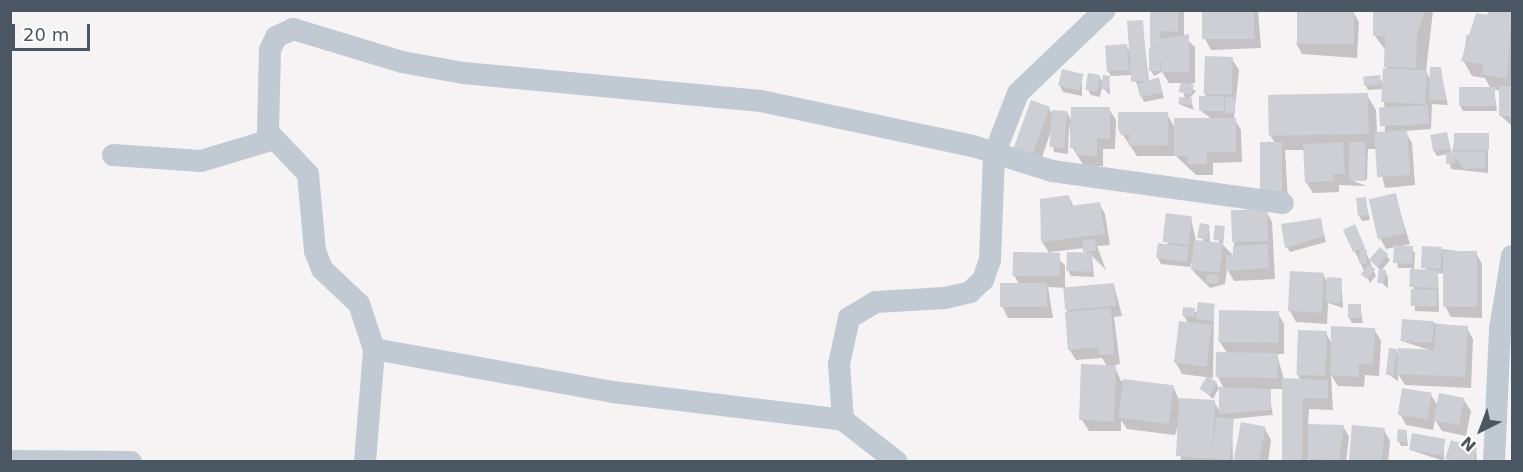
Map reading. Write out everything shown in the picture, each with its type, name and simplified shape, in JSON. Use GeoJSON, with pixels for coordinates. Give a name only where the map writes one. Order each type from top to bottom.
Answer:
{"type":"FeatureCollection","features":[{"type":"Feature","properties":{"kind":"street"},"geometry":{"type":"LineString","coordinates":[[843,420],[839,364],[849,318],[876,302],[945,298],[970,292],[983,280],[990,260],[994,155],[1018,93],[1105,10]]}},
{"type":"Feature","properties":{"kind":"street"},"geometry":{"type":"LineString","coordinates":[[365,462],[374,349],[359,304],[322,269],[315,250],[308,174],[271,140],[270,50],[276,37],[293,29],[402,62],[493,76],[761,101],[973,146],[994,155],[1148,188],[1283,203]]}},
{"type":"Feature","properties":{"kind":"street"},"geometry":{"type":"LineString","coordinates":[[113,155],[201,161],[271,140]]}},
{"type":"Feature","properties":{"kind":"street"},"geometry":{"type":"LineString","coordinates":[[1494,462],[1500,329],[1512,256]]}},
{"type":"Feature","properties":{"kind":"street"},"geometry":{"type":"LineString","coordinates":[[374,349],[613,392],[843,420],[897,462]]}},
{"type":"Feature","properties":{"kind":"street"},"geometry":{"type":"LineString","coordinates":[[10,461],[131,462]]}},
{"type":"Feature","properties":{"kind":"building"},"geometry":{"type":"Polygon","coordinates":[[[1150,10],[1178,10],[1178,32],[1160,31],[1160,39],[1189,34],[1189,72],[1161,72],[1161,59],[1160,71],[1149,71],[1149,48],[1161,48],[1150,47],[1150,10]]]}},
{"type":"Feature","properties":{"kind":"building"},"geometry":{"type":"Polygon","coordinates":[[[1202,10],[1254,10],[1254,39],[1202,39],[1202,10]]]}},
{"type":"Feature","properties":{"kind":"building"},"geometry":{"type":"Polygon","coordinates":[[[1297,10],[1354,10],[1354,44],[1297,44],[1297,10]]]}},
{"type":"Feature","properties":{"kind":"building"},"geometry":{"type":"Polygon","coordinates":[[[1373,10],[1425,10],[1417,35],[1416,68],[1384,67],[1385,36],[1373,36],[1373,10]]]}},
{"type":"Feature","properties":{"kind":"building"},"geometry":{"type":"Polygon","coordinates":[[[1489,10],[1512,10],[1507,79],[1481,74],[1483,64],[1461,61],[1476,13],[1488,15],[1489,10]]]}},
{"type":"Feature","properties":{"kind":"building"},"geometry":{"type":"Polygon","coordinates":[[[1143,20],[1147,81],[1131,82],[1127,21],[1143,20]]]}},
{"type":"Feature","properties":{"kind":"building"},"geometry":{"type":"Polygon","coordinates":[[[1127,44],[1129,70],[1107,71],[1105,46],[1127,44]]]}},
{"type":"Feature","properties":{"kind":"building"},"geometry":{"type":"Polygon","coordinates":[[[1205,56],[1233,57],[1232,95],[1204,94],[1205,56]]]}},
{"type":"Feature","properties":{"kind":"building"},"geometry":{"type":"Polygon","coordinates":[[[1430,67],[1441,67],[1446,100],[1429,100],[1430,67]]]}},
{"type":"Feature","properties":{"kind":"building"},"geometry":{"type":"Polygon","coordinates":[[[1383,68],[1427,70],[1425,104],[1381,102],[1383,68]]]}},
{"type":"Feature","properties":{"kind":"building"},"geometry":{"type":"Polygon","coordinates":[[[1062,69],[1083,74],[1080,91],[1058,86],[1062,69]]]}},
{"type":"Feature","properties":{"kind":"building"},"geometry":{"type":"Polygon","coordinates":[[[1088,73],[1100,75],[1097,92],[1085,90],[1088,73]]]}},
{"type":"Feature","properties":{"kind":"building"},"geometry":{"type":"Polygon","coordinates":[[[1103,75],[1110,76],[1108,90],[1101,89],[1103,75]]]}},
{"type":"Feature","properties":{"kind":"building"},"geometry":{"type":"Polygon","coordinates":[[[1380,75],[1381,84],[1364,86],[1363,77],[1380,75]]]}},
{"type":"Feature","properties":{"kind":"building"},"geometry":{"type":"Polygon","coordinates":[[[1159,77],[1162,93],[1140,97],[1137,84],[1159,77]]]}},
{"type":"Feature","properties":{"kind":"building"},"geometry":{"type":"Polygon","coordinates":[[[1181,82],[1194,85],[1191,95],[1179,92],[1181,82]]]}},
{"type":"Feature","properties":{"kind":"building"},"geometry":{"type":"Polygon","coordinates":[[[1499,86],[1512,86],[1512,116],[1499,116],[1499,86]]]}},
{"type":"Feature","properties":{"kind":"building"},"geometry":{"type":"Polygon","coordinates":[[[1459,87],[1495,87],[1495,106],[1459,106],[1459,87]]]}},
{"type":"Feature","properties":{"kind":"building"},"geometry":{"type":"Polygon","coordinates":[[[1368,93],[1369,134],[1269,136],[1268,95],[1368,93]]]}},
{"type":"Feature","properties":{"kind":"building"},"geometry":{"type":"Polygon","coordinates":[[[1199,96],[1224,96],[1224,111],[1199,111],[1199,96]]]}},
{"type":"Feature","properties":{"kind":"building"},"geometry":{"type":"Polygon","coordinates":[[[1179,97],[1192,98],[1191,105],[1179,104],[1179,97]]]}},
{"type":"Feature","properties":{"kind":"building"},"geometry":{"type":"Polygon","coordinates":[[[1225,97],[1235,97],[1235,113],[1225,113],[1225,97]]]}},
{"type":"Feature","properties":{"kind":"building"},"geometry":{"type":"Polygon","coordinates":[[[1031,100],[1050,107],[1030,161],[1011,155],[1031,100]]]}},
{"type":"Feature","properties":{"kind":"building"},"geometry":{"type":"Polygon","coordinates":[[[1428,105],[1429,124],[1380,127],[1379,108],[1428,105]]]}},
{"type":"Feature","properties":{"kind":"building"},"geometry":{"type":"Polygon","coordinates":[[[1071,107],[1110,107],[1110,139],[1097,138],[1097,156],[1076,155],[1076,147],[1070,148],[1071,107]]]}},
{"type":"Feature","properties":{"kind":"building"},"geometry":{"type":"Polygon","coordinates":[[[1052,110],[1067,111],[1064,148],[1049,147],[1052,110]]]}},
{"type":"Feature","properties":{"kind":"building"},"geometry":{"type":"Polygon","coordinates":[[[1118,112],[1168,112],[1168,145],[1129,146],[1129,135],[1121,135],[1118,128],[1118,112]]]}},
{"type":"Feature","properties":{"kind":"building"},"geometry":{"type":"Polygon","coordinates":[[[1174,118],[1236,118],[1236,152],[1207,152],[1207,164],[1188,164],[1188,156],[1174,156],[1174,118]]]}},
{"type":"Feature","properties":{"kind":"building"},"geometry":{"type":"Polygon","coordinates":[[[1407,130],[1410,175],[1377,177],[1374,132],[1407,130]]]}},
{"type":"Feature","properties":{"kind":"building"},"geometry":{"type":"Polygon","coordinates":[[[1447,132],[1450,149],[1433,152],[1430,135],[1447,132]]]}},
{"type":"Feature","properties":{"kind":"building"},"geometry":{"type":"Polygon","coordinates":[[[1454,133],[1489,133],[1489,150],[1454,150],[1454,133]]]}},
{"type":"Feature","properties":{"kind":"building"},"geometry":{"type":"Polygon","coordinates":[[[1260,142],[1282,142],[1282,191],[1260,191],[1260,142]]]}},
{"type":"Feature","properties":{"kind":"building"},"geometry":{"type":"Polygon","coordinates":[[[1343,142],[1345,174],[1333,174],[1334,181],[1305,183],[1303,144],[1343,142]]]}},
{"type":"Feature","properties":{"kind":"building"},"geometry":{"type":"Polygon","coordinates":[[[1349,142],[1365,142],[1365,181],[1349,181],[1349,142]]]}},
{"type":"Feature","properties":{"kind":"building"},"geometry":{"type":"Polygon","coordinates":[[[1485,151],[1486,168],[1464,169],[1455,156],[1455,163],[1446,164],[1446,152],[1485,151]]]}},
{"type":"Feature","properties":{"kind":"building"},"geometry":{"type":"Polygon","coordinates":[[[1396,193],[1405,233],[1378,239],[1369,199],[1396,193]]]}},
{"type":"Feature","properties":{"kind":"building"},"geometry":{"type":"Polygon","coordinates":[[[1069,195],[1071,206],[1100,202],[1105,234],[1041,242],[1040,199],[1069,195]]]}},
{"type":"Feature","properties":{"kind":"building"},"geometry":{"type":"Polygon","coordinates":[[[1366,197],[1368,215],[1358,216],[1356,198],[1366,197]]]}},
{"type":"Feature","properties":{"kind":"building"},"geometry":{"type":"Polygon","coordinates":[[[1267,209],[1268,241],[1232,242],[1231,210],[1267,209]]]}},
{"type":"Feature","properties":{"kind":"building"},"geometry":{"type":"Polygon","coordinates":[[[1166,213],[1192,216],[1188,245],[1162,242],[1166,213]]]}},
{"type":"Feature","properties":{"kind":"building"},"geometry":{"type":"Polygon","coordinates":[[[1321,218],[1324,236],[1285,248],[1281,224],[1321,218]]]}},
{"type":"Feature","properties":{"kind":"building"},"geometry":{"type":"Polygon","coordinates":[[[1200,223],[1210,225],[1207,240],[1197,238],[1200,223]]]}},
{"type":"Feature","properties":{"kind":"building"},"geometry":{"type":"Polygon","coordinates":[[[1355,224],[1365,247],[1353,252],[1343,230],[1355,224]]]}},
{"type":"Feature","properties":{"kind":"building"},"geometry":{"type":"Polygon","coordinates":[[[1215,225],[1225,226],[1223,241],[1213,240],[1215,225]]]}},
{"type":"Feature","properties":{"kind":"building"},"geometry":{"type":"Polygon","coordinates":[[[1095,239],[1096,251],[1083,252],[1082,240],[1095,239]]]}},
{"type":"Feature","properties":{"kind":"building"},"geometry":{"type":"Polygon","coordinates":[[[1194,240],[1223,243],[1220,273],[1191,270],[1194,240]]]}},
{"type":"Feature","properties":{"kind":"building"},"geometry":{"type":"Polygon","coordinates":[[[1158,243],[1189,247],[1187,262],[1156,258],[1158,243]]]}},
{"type":"Feature","properties":{"kind":"building"},"geometry":{"type":"Polygon","coordinates":[[[1268,244],[1269,268],[1226,271],[1226,255],[1233,255],[1233,246],[1268,244]]]}},
{"type":"Feature","properties":{"kind":"building"},"geometry":{"type":"Polygon","coordinates":[[[1394,245],[1413,246],[1412,264],[1393,263],[1394,245]]]}},
{"type":"Feature","properties":{"kind":"building"},"geometry":{"type":"Polygon","coordinates":[[[1422,246],[1442,247],[1441,269],[1421,268],[1422,246]]]}},
{"type":"Feature","properties":{"kind":"building"},"geometry":{"type":"Polygon","coordinates":[[[1380,247],[1388,254],[1377,267],[1369,260],[1380,247]]]}},
{"type":"Feature","properties":{"kind":"building"},"geometry":{"type":"Polygon","coordinates":[[[1360,249],[1367,250],[1366,264],[1359,263],[1360,249]]]}},
{"type":"Feature","properties":{"kind":"building"},"geometry":{"type":"Polygon","coordinates":[[[1443,251],[1477,251],[1477,307],[1443,307],[1443,251]]]}},
{"type":"Feature","properties":{"kind":"building"},"geometry":{"type":"Polygon","coordinates":[[[1013,252],[1060,253],[1060,277],[1013,276],[1013,252]]]}},
{"type":"Feature","properties":{"kind":"building"},"geometry":{"type":"Polygon","coordinates":[[[1067,252],[1092,253],[1091,272],[1066,271],[1067,252]]]}},
{"type":"Feature","properties":{"kind":"building"},"geometry":{"type":"Polygon","coordinates":[[[1369,264],[1375,269],[1367,279],[1361,274],[1369,264]]]}},
{"type":"Feature","properties":{"kind":"building"},"geometry":{"type":"Polygon","coordinates":[[[1379,269],[1386,270],[1384,284],[1377,283],[1379,269]]]}},
{"type":"Feature","properties":{"kind":"building"},"geometry":{"type":"Polygon","coordinates":[[[1410,269],[1438,270],[1437,288],[1409,287],[1410,269]]]}},
{"type":"Feature","properties":{"kind":"building"},"geometry":{"type":"Polygon","coordinates":[[[1290,271],[1324,273],[1322,313],[1288,311],[1290,271]]]}},
{"type":"Feature","properties":{"kind":"building"},"geometry":{"type":"Polygon","coordinates":[[[1207,274],[1219,275],[1218,284],[1206,283],[1207,274]]]}},
{"type":"Feature","properties":{"kind":"building"},"geometry":{"type":"Polygon","coordinates":[[[1327,277],[1342,278],[1340,303],[1325,302],[1327,277]]]}},
{"type":"Feature","properties":{"kind":"building"},"geometry":{"type":"Polygon","coordinates":[[[1000,283],[1047,283],[1047,307],[1000,307],[1000,283]]]}},
{"type":"Feature","properties":{"kind":"building"},"geometry":{"type":"Polygon","coordinates":[[[1114,283],[1116,306],[1065,310],[1063,287],[1114,283]]]}},
{"type":"Feature","properties":{"kind":"building"},"geometry":{"type":"Polygon","coordinates":[[[1411,289],[1437,290],[1436,307],[1410,306],[1411,289]]]}},
{"type":"Feature","properties":{"kind":"building"},"geometry":{"type":"Polygon","coordinates":[[[1198,302],[1215,304],[1213,321],[1196,319],[1198,302]]]}},
{"type":"Feature","properties":{"kind":"building"},"geometry":{"type":"Polygon","coordinates":[[[1348,304],[1361,304],[1361,318],[1348,318],[1348,304]]]}},
{"type":"Feature","properties":{"kind":"building"},"geometry":{"type":"Polygon","coordinates":[[[1183,307],[1195,308],[1194,317],[1182,316],[1183,307]]]}},
{"type":"Feature","properties":{"kind":"building"},"geometry":{"type":"Polygon","coordinates":[[[1111,308],[1114,354],[1099,355],[1098,347],[1068,350],[1065,312],[1111,308]]]}},
{"type":"Feature","properties":{"kind":"building"},"geometry":{"type":"Polygon","coordinates":[[[1219,310],[1279,311],[1278,343],[1218,342],[1219,310]]]}},
{"type":"Feature","properties":{"kind":"building"},"geometry":{"type":"Polygon","coordinates":[[[1402,319],[1434,321],[1432,343],[1400,341],[1402,319]]]}},
{"type":"Feature","properties":{"kind":"building"},"geometry":{"type":"Polygon","coordinates":[[[1179,321],[1212,325],[1207,367],[1174,363],[1179,321]]]}},
{"type":"Feature","properties":{"kind":"building"},"geometry":{"type":"Polygon","coordinates":[[[1436,324],[1468,326],[1465,377],[1397,374],[1398,348],[1434,350],[1436,324]]]}},
{"type":"Feature","properties":{"kind":"building"},"geometry":{"type":"Polygon","coordinates":[[[1331,326],[1375,328],[1373,365],[1359,364],[1359,377],[1330,375],[1331,326]]]}},
{"type":"Feature","properties":{"kind":"building"},"geometry":{"type":"Polygon","coordinates":[[[1298,330],[1327,331],[1325,376],[1296,375],[1298,330]]]}},
{"type":"Feature","properties":{"kind":"building"},"geometry":{"type":"Polygon","coordinates":[[[1389,348],[1397,349],[1394,376],[1386,375],[1389,348]]]}},
{"type":"Feature","properties":{"kind":"building"},"geometry":{"type":"Polygon","coordinates":[[[1216,352],[1278,353],[1278,378],[1216,377],[1216,352]]]}},
{"type":"Feature","properties":{"kind":"building"},"geometry":{"type":"Polygon","coordinates":[[[1081,364],[1116,365],[1114,421],[1079,420],[1081,364]]]}},
{"type":"Feature","properties":{"kind":"building"},"geometry":{"type":"Polygon","coordinates":[[[1207,376],[1217,382],[1210,395],[1199,389],[1207,376]]]}},
{"type":"Feature","properties":{"kind":"building"},"geometry":{"type":"Polygon","coordinates":[[[1282,378],[1328,380],[1328,399],[1303,398],[1302,462],[1282,462],[1282,378]]]}},
{"type":"Feature","properties":{"kind":"building"},"geometry":{"type":"Polygon","coordinates":[[[1123,379],[1174,385],[1169,424],[1118,418],[1123,379]]]}},
{"type":"Feature","properties":{"kind":"building"},"geometry":{"type":"Polygon","coordinates":[[[1219,387],[1271,389],[1271,410],[1219,414],[1219,387]]]}},
{"type":"Feature","properties":{"kind":"building"},"geometry":{"type":"Polygon","coordinates":[[[1402,388],[1432,393],[1427,419],[1398,415],[1402,388]]]}},
{"type":"Feature","properties":{"kind":"building"},"geometry":{"type":"Polygon","coordinates":[[[1439,393],[1465,398],[1459,425],[1434,420],[1439,393]]]}},
{"type":"Feature","properties":{"kind":"building"},"geometry":{"type":"Polygon","coordinates":[[[1179,398],[1215,400],[1212,455],[1216,417],[1234,419],[1230,460],[1176,456],[1179,398]]]}},
{"type":"Feature","properties":{"kind":"building"},"geometry":{"type":"Polygon","coordinates":[[[1241,422],[1266,427],[1259,462],[1234,459],[1241,422]]]}},
{"type":"Feature","properties":{"kind":"building"},"geometry":{"type":"Polygon","coordinates":[[[1308,424],[1344,425],[1339,460],[1308,459],[1308,424]]]}},
{"type":"Feature","properties":{"kind":"building"},"geometry":{"type":"Polygon","coordinates":[[[1352,425],[1385,428],[1382,462],[1349,462],[1352,425]]]}},
{"type":"Feature","properties":{"kind":"building"},"geometry":{"type":"Polygon","coordinates":[[[1398,429],[1407,430],[1406,442],[1397,441],[1398,429]]]}},
{"type":"Feature","properties":{"kind":"building"},"geometry":{"type":"Polygon","coordinates":[[[1412,433],[1445,439],[1443,456],[1409,450],[1412,433]]]}},
{"type":"Feature","properties":{"kind":"building"},"geometry":{"type":"Polygon","coordinates":[[[1451,440],[1477,448],[1473,462],[1445,459],[1451,440]]]}}]}
